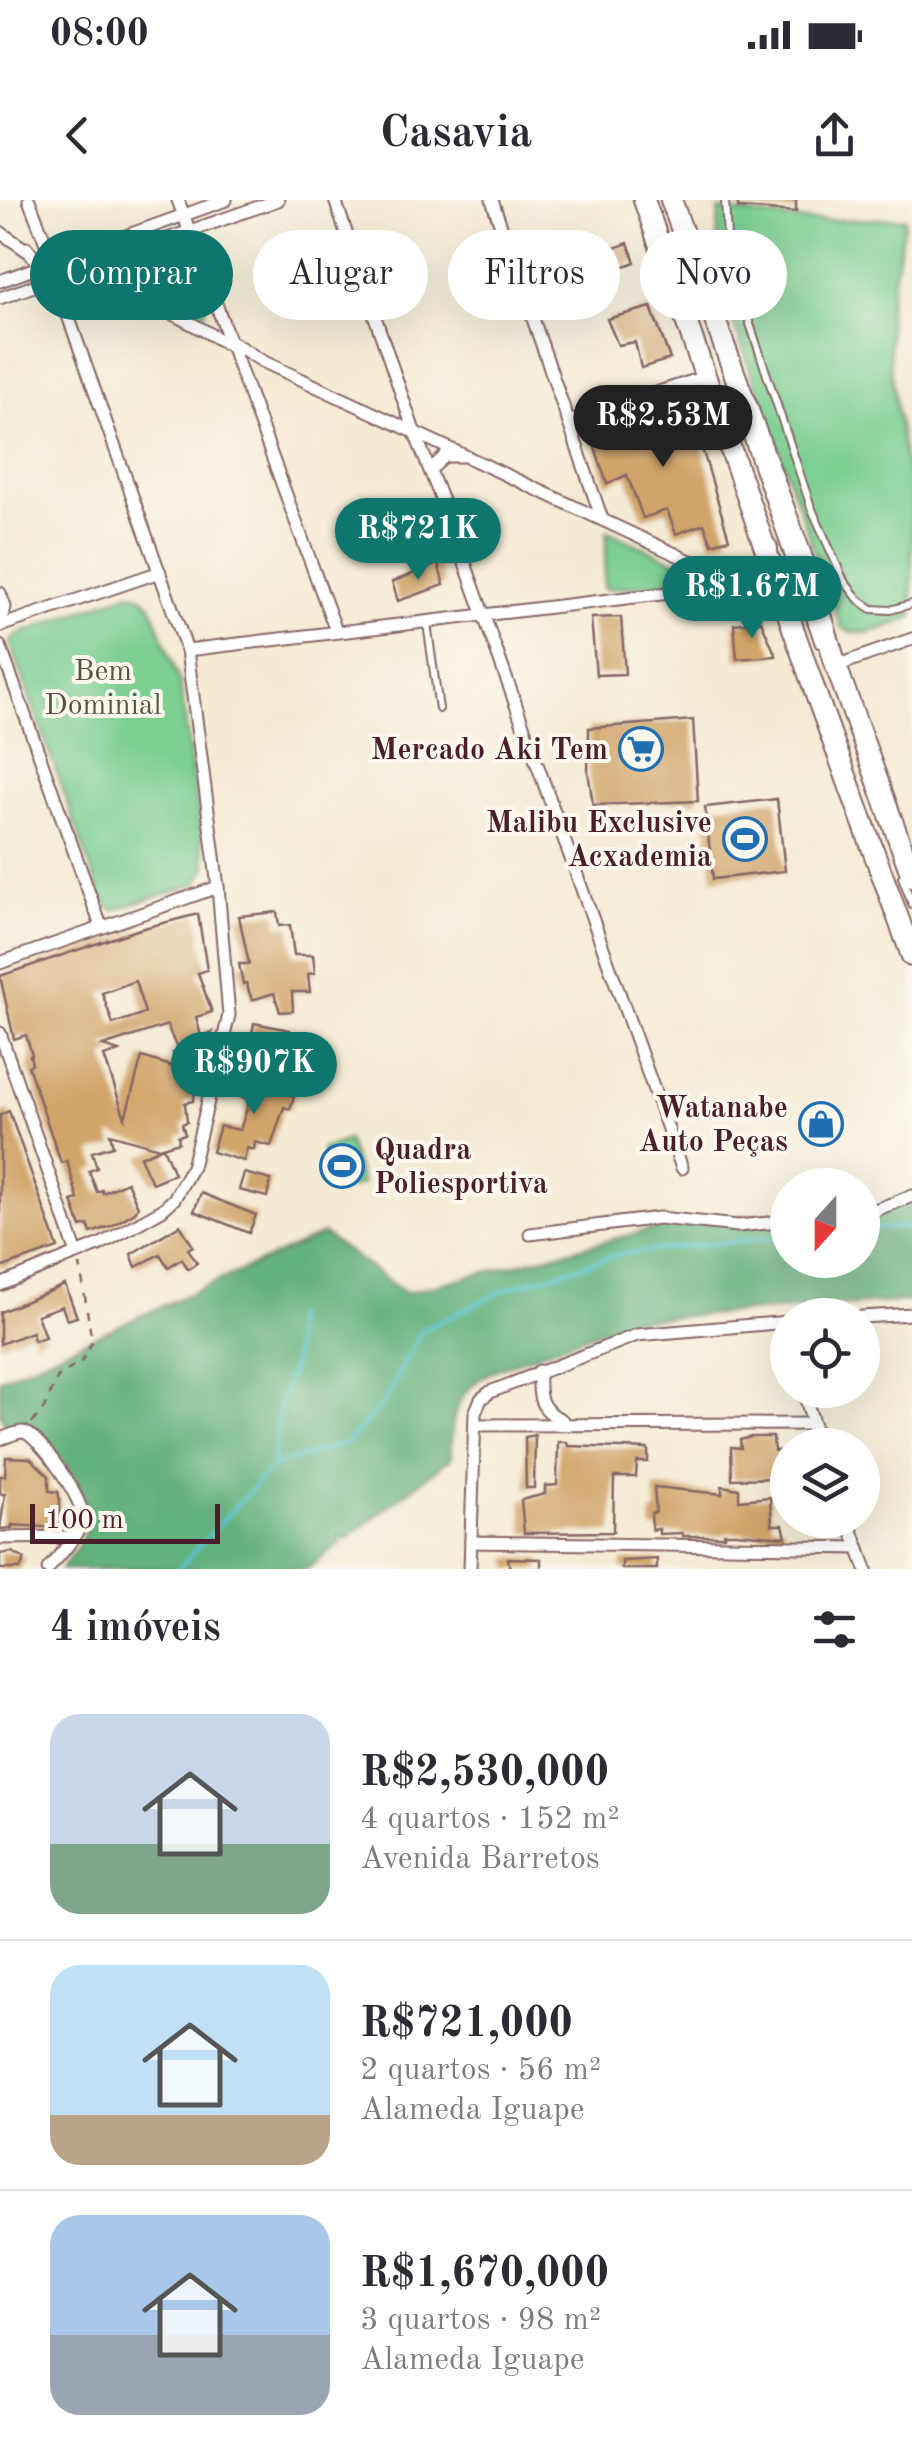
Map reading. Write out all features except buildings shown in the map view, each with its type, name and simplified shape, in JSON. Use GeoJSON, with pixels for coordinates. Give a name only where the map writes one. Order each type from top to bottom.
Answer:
{"type":"FeatureCollection","features":[{"type":"Feature","properties":{"kind":"main road"},"geometry":{"type":"LineString","coordinates":[[644,200],[766,548],[794,604],[843,771],[912,956]]}},
{"type":"Feature","properties":{"kind":"main road"},"geometry":{"type":"LineString","coordinates":[[667,200],[912,876]]}},
{"type":"Feature","properties":{"kind":"main road"},"geometry":{"type":"LineString","coordinates":[[734,578],[758,572],[766,558],[766,548]]}},
{"type":"Feature","properties":{"kind":"main road"},"geometry":{"type":"LineString","coordinates":[[794,604],[824,627]]}},
{"type":"Feature","properties":{"kind":"street"},"geometry":{"type":"LineString","coordinates":[[30,200],[40,230]]}},
{"type":"Feature","properties":{"kind":"street"},"geometry":{"type":"LineString","coordinates":[[178,200],[189,230],[278,200]]}},
{"type":"Feature","properties":{"kind":"street"},"geometry":{"type":"LineString","coordinates":[[142,230],[226,200]]}},
{"type":"Feature","properties":{"kind":"street"},"geometry":{"type":"LineString","coordinates":[[335,200],[414,431],[682,1168]]}},
{"type":"Feature","properties":{"kind":"street"},"geometry":{"type":"LineString","coordinates":[[492,200],[602,519]]}},
{"type":"Feature","properties":{"kind":"street"},"geometry":{"type":"LineString","coordinates":[[5,235],[26,239],[38,224]]}},
{"type":"Feature","properties":{"kind":"street"},"geometry":{"type":"LineString","coordinates":[[5,235],[30,252]]}},
{"type":"Feature","properties":{"kind":"street"},"geometry":{"type":"LineString","coordinates":[[26,272],[30,260],[27,248]]}},
{"type":"Feature","properties":{"kind":"street"},"geometry":{"type":"LineString","coordinates":[[0,281],[30,271]]}},
{"type":"Feature","properties":{"kind":"street"},"geometry":{"type":"LineString","coordinates":[[0,298],[30,288]]}},
{"type":"Feature","properties":{"kind":"street"},"geometry":{"type":"LineString","coordinates":[[0,1286],[77,1254],[174,1200],[192,1167],[229,1016],[218,886],[186,650],[69,320]]}},
{"type":"Feature","properties":{"kind":"street"},"geometry":{"type":"LineString","coordinates":[[182,320],[688,560],[794,604]]}},
{"type":"Feature","properties":{"kind":"street"},"geometry":{"type":"LineString","coordinates":[[197,327],[212,320]]}},
{"type":"Feature","properties":{"kind":"street"},"geometry":{"type":"LineString","coordinates":[[223,320],[336,632]]}},
{"type":"Feature","properties":{"kind":"street"},"geometry":{"type":"LineString","coordinates":[[571,421],[705,377]]}},
{"type":"Feature","properties":{"kind":"street"},"geometry":{"type":"LineString","coordinates":[[384,416],[397,414],[404,400]]}},
{"type":"Feature","properties":{"kind":"street"},"geometry":{"type":"LineString","coordinates":[[430,470],[445,456],[474,458]]}},
{"type":"Feature","properties":{"kind":"street"},"geometry":{"type":"LineString","coordinates":[[577,508],[587,503],[594,491]]}},
{"type":"Feature","properties":{"kind":"street"},"geometry":{"type":"LineString","coordinates":[[686,591],[694,579],[688,560]]}},
{"type":"Feature","properties":{"kind":"street"},"geometry":{"type":"LineString","coordinates":[[0,625],[160,572]]}},
{"type":"Feature","properties":{"kind":"street"},"geometry":{"type":"LineString","coordinates":[[186,650],[686,591],[747,594],[794,604]]}},
{"type":"Feature","properties":{"kind":"street"},"geometry":{"type":"LineString","coordinates":[[0,593],[5,607],[0,625]]}},
{"type":"Feature","properties":{"kind":"street"},"geometry":{"type":"LineString","coordinates":[[836,666],[912,639]]}},
{"type":"Feature","properties":{"kind":"street"},"geometry":{"type":"LineString","coordinates":[[0,646],[101,926]]}},
{"type":"Feature","properties":{"kind":"street"},"geometry":{"type":"LineString","coordinates":[[0,962],[218,886]]}},
{"type":"Feature","properties":{"kind":"street"},"geometry":{"type":"LineString","coordinates":[[0,1033],[77,1254]]}},
{"type":"Feature","properties":{"kind":"street"},"geometry":{"type":"LineString","coordinates":[[880,1208],[912,1196]]}},
{"type":"Feature","properties":{"kind":"street"},"geometry":{"type":"LineString","coordinates":[[530,1234],[659,1218],[738,1226],[770,1223]]}},
{"type":"Feature","properties":{"kind":"street"},"geometry":{"type":"LineString","coordinates":[[880,1316],[910,1314],[912,1328]]}},
{"type":"Feature","properties":{"kind":"street"},"geometry":{"type":"LineString","coordinates":[[470,1569],[474,1425],[477,1405],[490,1392],[637,1335],[770,1326]]}},
{"type":"Feature","properties":{"kind":"street"},"geometry":{"type":"LineString","coordinates":[[540,1371],[538,1394],[542,1406],[570,1423]]}},
{"type":"Feature","properties":{"kind":"street"},"geometry":{"type":"LineString","coordinates":[[477,1405],[485,1418],[500,1424]]}},
{"type":"Feature","properties":{"kind":"street"},"geometry":{"type":"LineString","coordinates":[[808,1408],[814,1428]]}},
{"type":"Feature","properties":{"kind":"street"},"geometry":{"type":"LineString","coordinates":[[474,1425],[812,1424]]}},
{"type":"Feature","properties":{"kind":"street"},"geometry":{"type":"LineString","coordinates":[[0,1440],[26,1432],[80,1499],[82,1517],[73,1537],[48,1569]]}},
{"type":"Feature","properties":{"kind":"street"},"geometry":{"type":"LineString","coordinates":[[0,1538],[73,1537]]}},
{"type":"Feature","properties":{"kind":"street"},"geometry":{"type":"LineString","coordinates":[[854,1538],[866,1569]]}},
{"type":"Feature","properties":{"kind":"street"},"geometry":{"type":"LineString","coordinates":[[470,1542],[858,1548]]}},
{"type":"Feature","properties":{"kind":"lane"},"geometry":{"type":"LineString","coordinates":[[652,200],[826,691]]}},
{"type":"Feature","properties":{"kind":"lane"},"geometry":{"type":"LineString","coordinates":[[667,200],[794,604],[912,904]]}},
{"type":"Feature","properties":{"kind":"lane"},"geometry":{"type":"LineString","coordinates":[[725,200],[728,258],[811,506],[844,582],[872,610],[912,604]]}},
{"type":"Feature","properties":{"kind":"lane"},"geometry":{"type":"LineString","coordinates":[[427,622],[439,709]]}},
{"type":"Feature","properties":{"kind":"lane"},"geometry":{"type":"LineString","coordinates":[[832,710],[912,932]]}},
{"type":"Feature","properties":{"kind":"path"},"geometry":{"type":"LineString","coordinates":[[26,1432],[44,1408],[58,1377],[82,1362],[92,1342],[77,1254]]}},
{"type":"Feature","properties":{"kind":"green space"},"geometry":{"type":"Polygon","coordinates":[[[719,210],[807,221],[905,218],[888,308],[890,367],[912,485],[912,617],[867,633],[841,627],[733,320],[787,320],[787,230],[718,230],[719,210]]]}},
{"type":"Feature","properties":{"kind":"green space"},"geometry":{"type":"Polygon","coordinates":[[[607,531],[677,562],[684,569],[684,577],[676,584],[604,589],[607,531]]]}},
{"type":"Feature","properties":{"kind":"green space","name":"Bem Dominial"},"geometry":{"type":"Polygon","coordinates":[[[129,593],[140,595],[151,605],[180,683],[206,869],[196,884],[113,910],[102,900],[10,642],[16,635],[129,593]]]}},
{"type":"Feature","properties":{"kind":"green space","name":"Quadra Poliesportiva"},"geometry":{"type":"Polygon","coordinates":[[[347,1140],[362,1184],[337,1192],[322,1149],[347,1140]]]}},
{"type":"Feature","properties":{"kind":"green space"},"geometry":{"type":"Polygon","coordinates":[[[912,1206],[912,1301],[770,1298],[770,1310],[628,1320],[495,1370],[472,1386],[458,1406],[451,1458],[307,1569],[61,1569],[83,1536],[87,1519],[80,1488],[61,1460],[26,1423],[8,1430],[0,1412],[0,1379],[323,1234],[405,1293],[684,1221],[770,1213],[770,1278],[880,1278],[880,1207],[912,1206]]]}},
{"type":"Feature","properties":{"kind":"waterway"},"geometry":{"type":"LineString","coordinates":[[880,1229],[911,1227]]}},
{"type":"Feature","properties":{"kind":"waterway"},"geometry":{"type":"LineString","coordinates":[[178,1569],[273,1466],[347,1443],[384,1403],[421,1331],[506,1289],[619,1254],[770,1238]]}},
{"type":"Feature","properties":{"kind":"waterway"},"geometry":{"type":"LineString","coordinates":[[273,1466],[279,1406],[294,1361],[293,1315]]}},
{"type":"Feature","properties":{"kind":"place","name":"Mercado Aki Tem"},"geometry":{"type":"Point","coordinates":[641,749]}},
{"type":"Feature","properties":{"kind":"place","name":"Malibu Exclusive Acxademia"},"geometry":{"type":"Point","coordinates":[745,839]}},
{"type":"Feature","properties":{"kind":"place","name":"Watanabe Auto Peças"},"geometry":{"type":"Point","coordinates":[821,1124]}},
{"type":"Feature","properties":{"kind":"place","name":"Quadra Poliesportiva"},"geometry":{"type":"Point","coordinates":[342,1166]}}]}
